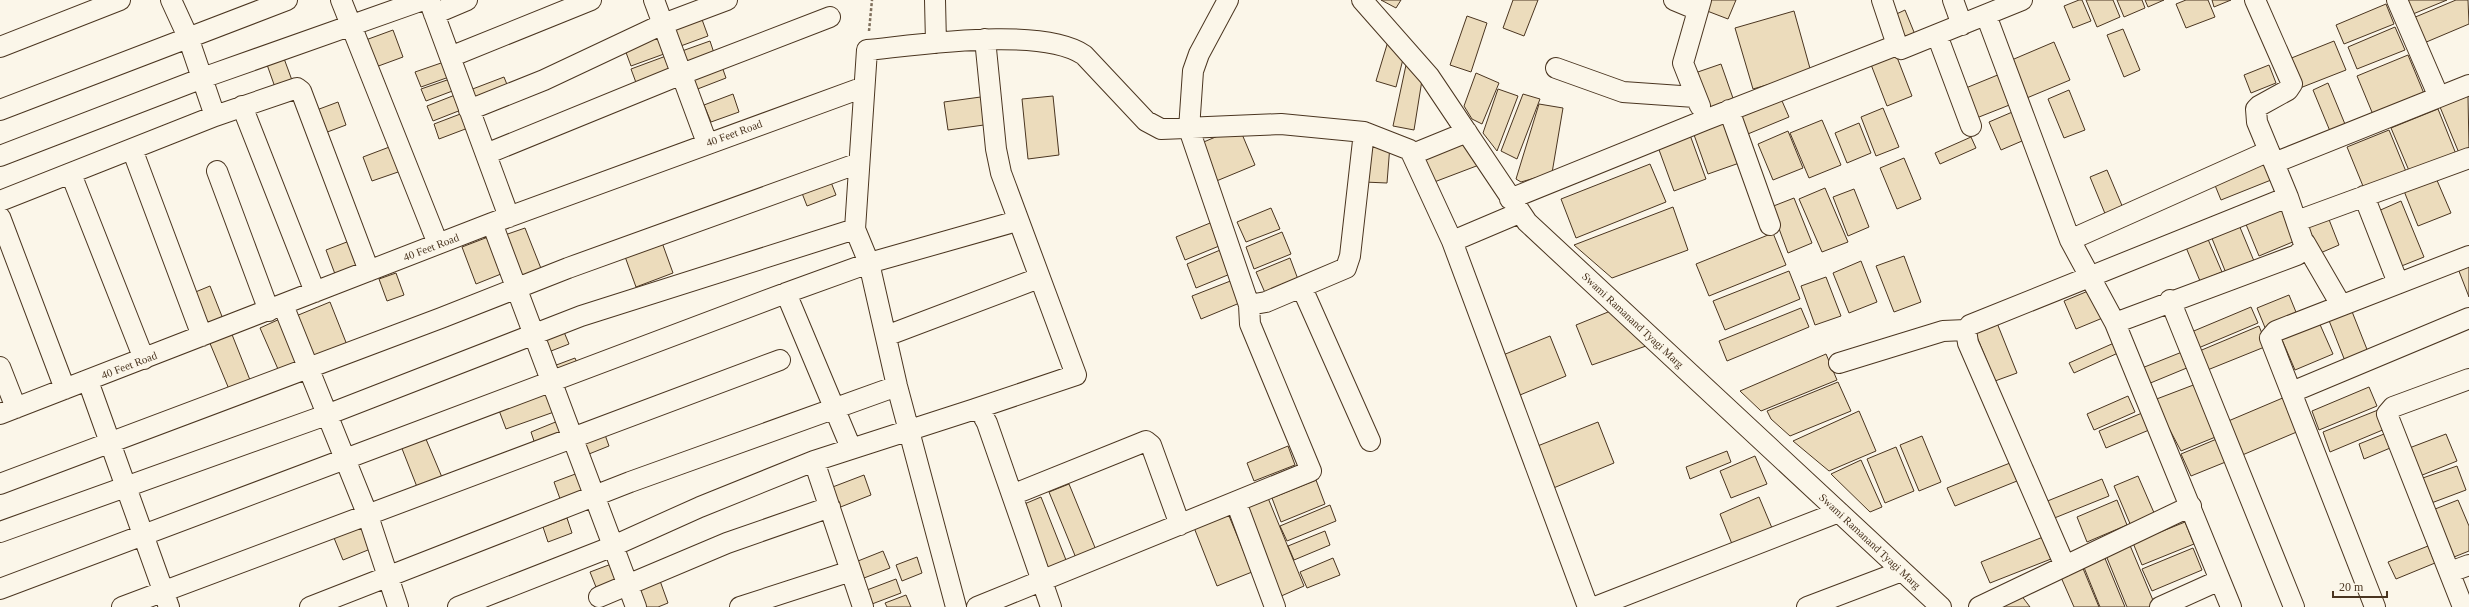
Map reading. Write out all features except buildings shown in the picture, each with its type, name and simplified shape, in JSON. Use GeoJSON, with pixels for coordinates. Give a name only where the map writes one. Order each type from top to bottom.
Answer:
{"type":"FeatureCollection","features":[{"type":"Feature","properties":{"kind":"street"},"geometry":{"type":"LineString","coordinates":[[0,47],[120,0]]}},
{"type":"Feature","properties":{"kind":"street"},"geometry":{"type":"LineString","coordinates":[[171,0],[188,37],[214,116]]}},
{"type":"Feature","properties":{"kind":"street"},"geometry":{"type":"LineString","coordinates":[[0,110],[287,0]]}},
{"type":"Feature","properties":{"kind":"street"},"geometry":{"type":"LineString","coordinates":[[341,0],[438,244]]}},
{"type":"Feature","properties":{"kind":"street"},"geometry":{"type":"LineString","coordinates":[[0,156],[202,78],[352,26],[428,5],[467,0]]}},
{"type":"Feature","properties":{"kind":"street"},"geometry":{"type":"LineString","coordinates":[[450,57],[591,0]]}},
{"type":"Feature","properties":{"kind":"street"},"geometry":{"type":"LineString","coordinates":[[654,0],[707,143]]}},
{"type":"Feature","properties":{"kind":"street"},"geometry":{"type":"LineString","coordinates":[[469,110],[544,80],[663,24],[727,0]]}},
{"type":"Feature","properties":{"kind":"street"},"geometry":{"type":"LineString","coordinates":[[935,0],[936,43]]}},
{"type":"Feature","properties":{"kind":"street"},"geometry":{"type":"LineString","coordinates":[[977,607],[1042,582],[1311,471],[1253,333],[1249,320],[1249,305],[1190,129],[1194,71],[1200,54],[1228,0]]}},
{"type":"Feature","properties":{"kind":"street","name":"Swami Ramanand Tyagi Marg"},"geometry":{"type":"LineString","coordinates":[[1362,0],[1429,76],[1514,206],[1942,607]]}},
{"type":"Feature","properties":{"kind":"street"},"geometry":{"type":"LineString","coordinates":[[1674,0],[1700,5],[1683,63],[1705,120]]}},
{"type":"Feature","properties":{"kind":"street"},"geometry":{"type":"LineString","coordinates":[[1882,0],[1898,45],[1901,49],[1905,49],[1986,15],[2009,2]]}},
{"type":"Feature","properties":{"kind":"street"},"geometry":{"type":"LineString","coordinates":[[1953,0],[1962,24]]}},
{"type":"Feature","properties":{"kind":"street"},"geometry":{"type":"LineString","coordinates":[[2255,0],[2292,84],[2288,90],[2256,109],[2256,122],[2288,197],[2305,243],[2341,305]]}},
{"type":"Feature","properties":{"kind":"street"},"geometry":{"type":"LineString","coordinates":[[2397,0],[2438,95]]}},
{"type":"Feature","properties":{"kind":"street"},"geometry":{"type":"LineString","coordinates":[[428,5],[450,57],[486,154],[516,289],[594,497],[611,547],[636,607]]}},
{"type":"Feature","properties":{"kind":"street"},"geometry":{"type":"LineString","coordinates":[[1986,15],[2070,240],[2115,323],[2231,607]]}},
{"type":"Feature","properties":{"kind":"street"},"geometry":{"type":"LineString","coordinates":[[486,154],[682,74],[830,17]]}},
{"type":"Feature","properties":{"kind":"street"},"geometry":{"type":"LineString","coordinates":[[1937,35],[1971,126]]}},
{"type":"Feature","properties":{"kind":"street"},"geometry":{"type":"LineString","coordinates":[[458,607],[611,547],[700,507],[814,461],[1076,375],[1017,221],[1001,173],[996,149],[985,39]]}},
{"type":"Feature","properties":{"kind":"street"},"geometry":{"type":"LineString","coordinates":[[956,607],[897,386],[869,263],[856,230],[867,50],[985,39],[1069,46],[1084,55],[1146,121],[1161,129],[1190,129],[1281,124],[1364,132],[1407,148],[1414,154],[1452,241],[1585,605],[1839,512]]}},
{"type":"Feature","properties":{"kind":"street"},"geometry":{"type":"LineString","coordinates":[[1460,238],[1514,206],[1705,120],[1898,45]]}},
{"type":"Feature","properties":{"kind":"street"},"geometry":{"type":"LineString","coordinates":[[1556,68],[1623,92],[1696,97]]}},
{"type":"Feature","properties":{"kind":"street"},"geometry":{"type":"LineString","coordinates":[[2070,240],[2271,157],[2469,85]]}},
{"type":"Feature","properties":{"kind":"street","name":"40 Feet Road"},"geometry":{"type":"LineString","coordinates":[[8,411],[501,220],[707,143],[864,87]]}},
{"type":"Feature","properties":{"kind":"street"},"geometry":{"type":"LineString","coordinates":[[0,201],[214,116],[293,88],[300,89],[369,271]]}},
{"type":"Feature","properties":{"kind":"street"},"geometry":{"type":"LineString","coordinates":[[242,106],[315,292]]}},
{"type":"Feature","properties":{"kind":"street"},"geometry":{"type":"LineString","coordinates":[[1729,110],[1770,225]]}},
{"type":"Feature","properties":{"kind":"street"},"geometry":{"type":"LineString","coordinates":[[1249,305],[1266,302],[1302,288],[1340,272],[1349,263],[1364,132]]}},
{"type":"Feature","properties":{"kind":"street"},"geometry":{"type":"LineString","coordinates":[[1414,154],[1467,132]]}},
{"type":"Feature","properties":{"kind":"street"},"geometry":{"type":"LineString","coordinates":[[132,149],[202,336]]}},
{"type":"Feature","properties":{"kind":"street"},"geometry":{"type":"LineString","coordinates":[[2297,221],[2469,158]]}},
{"type":"Feature","properties":{"kind":"street"},"geometry":{"type":"LineString","coordinates":[[0,484],[110,444],[516,289],[859,163]]}},
{"type":"Feature","properties":{"kind":"street"},"geometry":{"type":"LineString","coordinates":[[217,171],[276,308],[309,368],[329,414],[368,516],[398,607]]}},
{"type":"Feature","properties":{"kind":"street"},"geometry":{"type":"LineString","coordinates":[[70,174],[144,359]]}},
{"type":"Feature","properties":{"kind":"street"},"geometry":{"type":"LineString","coordinates":[[2364,196],[2398,283]]}},
{"type":"Feature","properties":{"kind":"street"},"geometry":{"type":"LineString","coordinates":[[2065,566],[1968,343],[1966,330],[1970,325],[2288,197]]}},
{"type":"Feature","properties":{"kind":"street"},"geometry":{"type":"LineString","coordinates":[[0,217],[65,389]]}},
{"type":"Feature","properties":{"kind":"street"},"geometry":{"type":"LineString","coordinates":[[0,589],[345,457],[551,382],[786,293],[869,263],[1017,221]]}},
{"type":"Feature","properties":{"kind":"street"},"geometry":{"type":"LineString","coordinates":[[0,532],[329,414],[581,316],[856,230]]}},
{"type":"Feature","properties":{"kind":"street"},"geometry":{"type":"LineString","coordinates":[[2115,323],[2170,300],[2297,255],[2302,252],[2305,247],[2305,243]]}},
{"type":"Feature","properties":{"kind":"street"},"geometry":{"type":"LineString","coordinates":[[2375,607],[2270,338],[2276,331],[2469,256]]}},
{"type":"Feature","properties":{"kind":"street"},"geometry":{"type":"LineString","coordinates":[[886,336],[1039,278]]}},
{"type":"Feature","properties":{"kind":"street"},"geometry":{"type":"LineString","coordinates":[[1302,288],[1370,441]]}},
{"type":"Feature","properties":{"kind":"street"},"geometry":{"type":"LineString","coordinates":[[786,293],[851,448]]}},
{"type":"Feature","properties":{"kind":"street"},"geometry":{"type":"LineString","coordinates":[[2170,300],[2294,607]]}},
{"type":"Feature","properties":{"kind":"street"},"geometry":{"type":"LineString","coordinates":[[2292,392],[2469,318]]}},
{"type":"Feature","properties":{"kind":"street"},"geometry":{"type":"LineString","coordinates":[[1839,363],[1943,331],[1966,330]]}},
{"type":"Feature","properties":{"kind":"street"},"geometry":{"type":"LineString","coordinates":[[122,607],[166,599],[368,516],[780,360]]}},
{"type":"Feature","properties":{"kind":"street"},"geometry":{"type":"LineString","coordinates":[[0,367],[8,411]]}},
{"type":"Feature","properties":{"kind":"street"},"geometry":{"type":"LineString","coordinates":[[2463,607],[2387,414],[2393,407],[2469,380]]}},
{"type":"Feature","properties":{"kind":"street"},"geometry":{"type":"LineString","coordinates":[[88,381],[166,599]]}},
{"type":"Feature","properties":{"kind":"street"},"geometry":{"type":"LineString","coordinates":[[310,607],[594,497],[834,407],[897,386]]}},
{"type":"Feature","properties":{"kind":"street"},"geometry":{"type":"LineString","coordinates":[[975,409],[982,414],[987,423],[1051,607]]}},
{"type":"Feature","properties":{"kind":"street"},"geometry":{"type":"LineString","coordinates":[[1012,495],[1146,441],[1151,445],[1180,525]]}},
{"type":"Feature","properties":{"kind":"street"},"geometry":{"type":"LineString","coordinates":[[814,461],[863,607]]}},
{"type":"Feature","properties":{"kind":"street"},"geometry":{"type":"LineString","coordinates":[[1236,502],[1275,607]]}},
{"type":"Feature","properties":{"kind":"street"},"geometry":{"type":"LineString","coordinates":[[1979,607],[2191,506]]}},
{"type":"Feature","properties":{"kind":"street"},"geometry":{"type":"LineString","coordinates":[[599,597],[727,543],[830,507]]}},
{"type":"Feature","properties":{"kind":"street"},"geometry":{"type":"LineString","coordinates":[[2450,572],[2469,565]]}},
{"type":"Feature","properties":{"kind":"street"},"geometry":{"type":"LineString","coordinates":[[740,607],[851,571]]}},
{"type":"Feature","properties":{"kind":"street"},"geometry":{"type":"LineString","coordinates":[[1806,607],[1902,571]]}},
{"type":"Feature","properties":{"kind":"street"},"geometry":{"type":"LineString","coordinates":[[2160,607],[2220,580]]}},
{"type":"Feature","properties":{"kind":"path"},"geometry":{"type":"LineString","coordinates":[[867,50],[872,0]]}}]}
